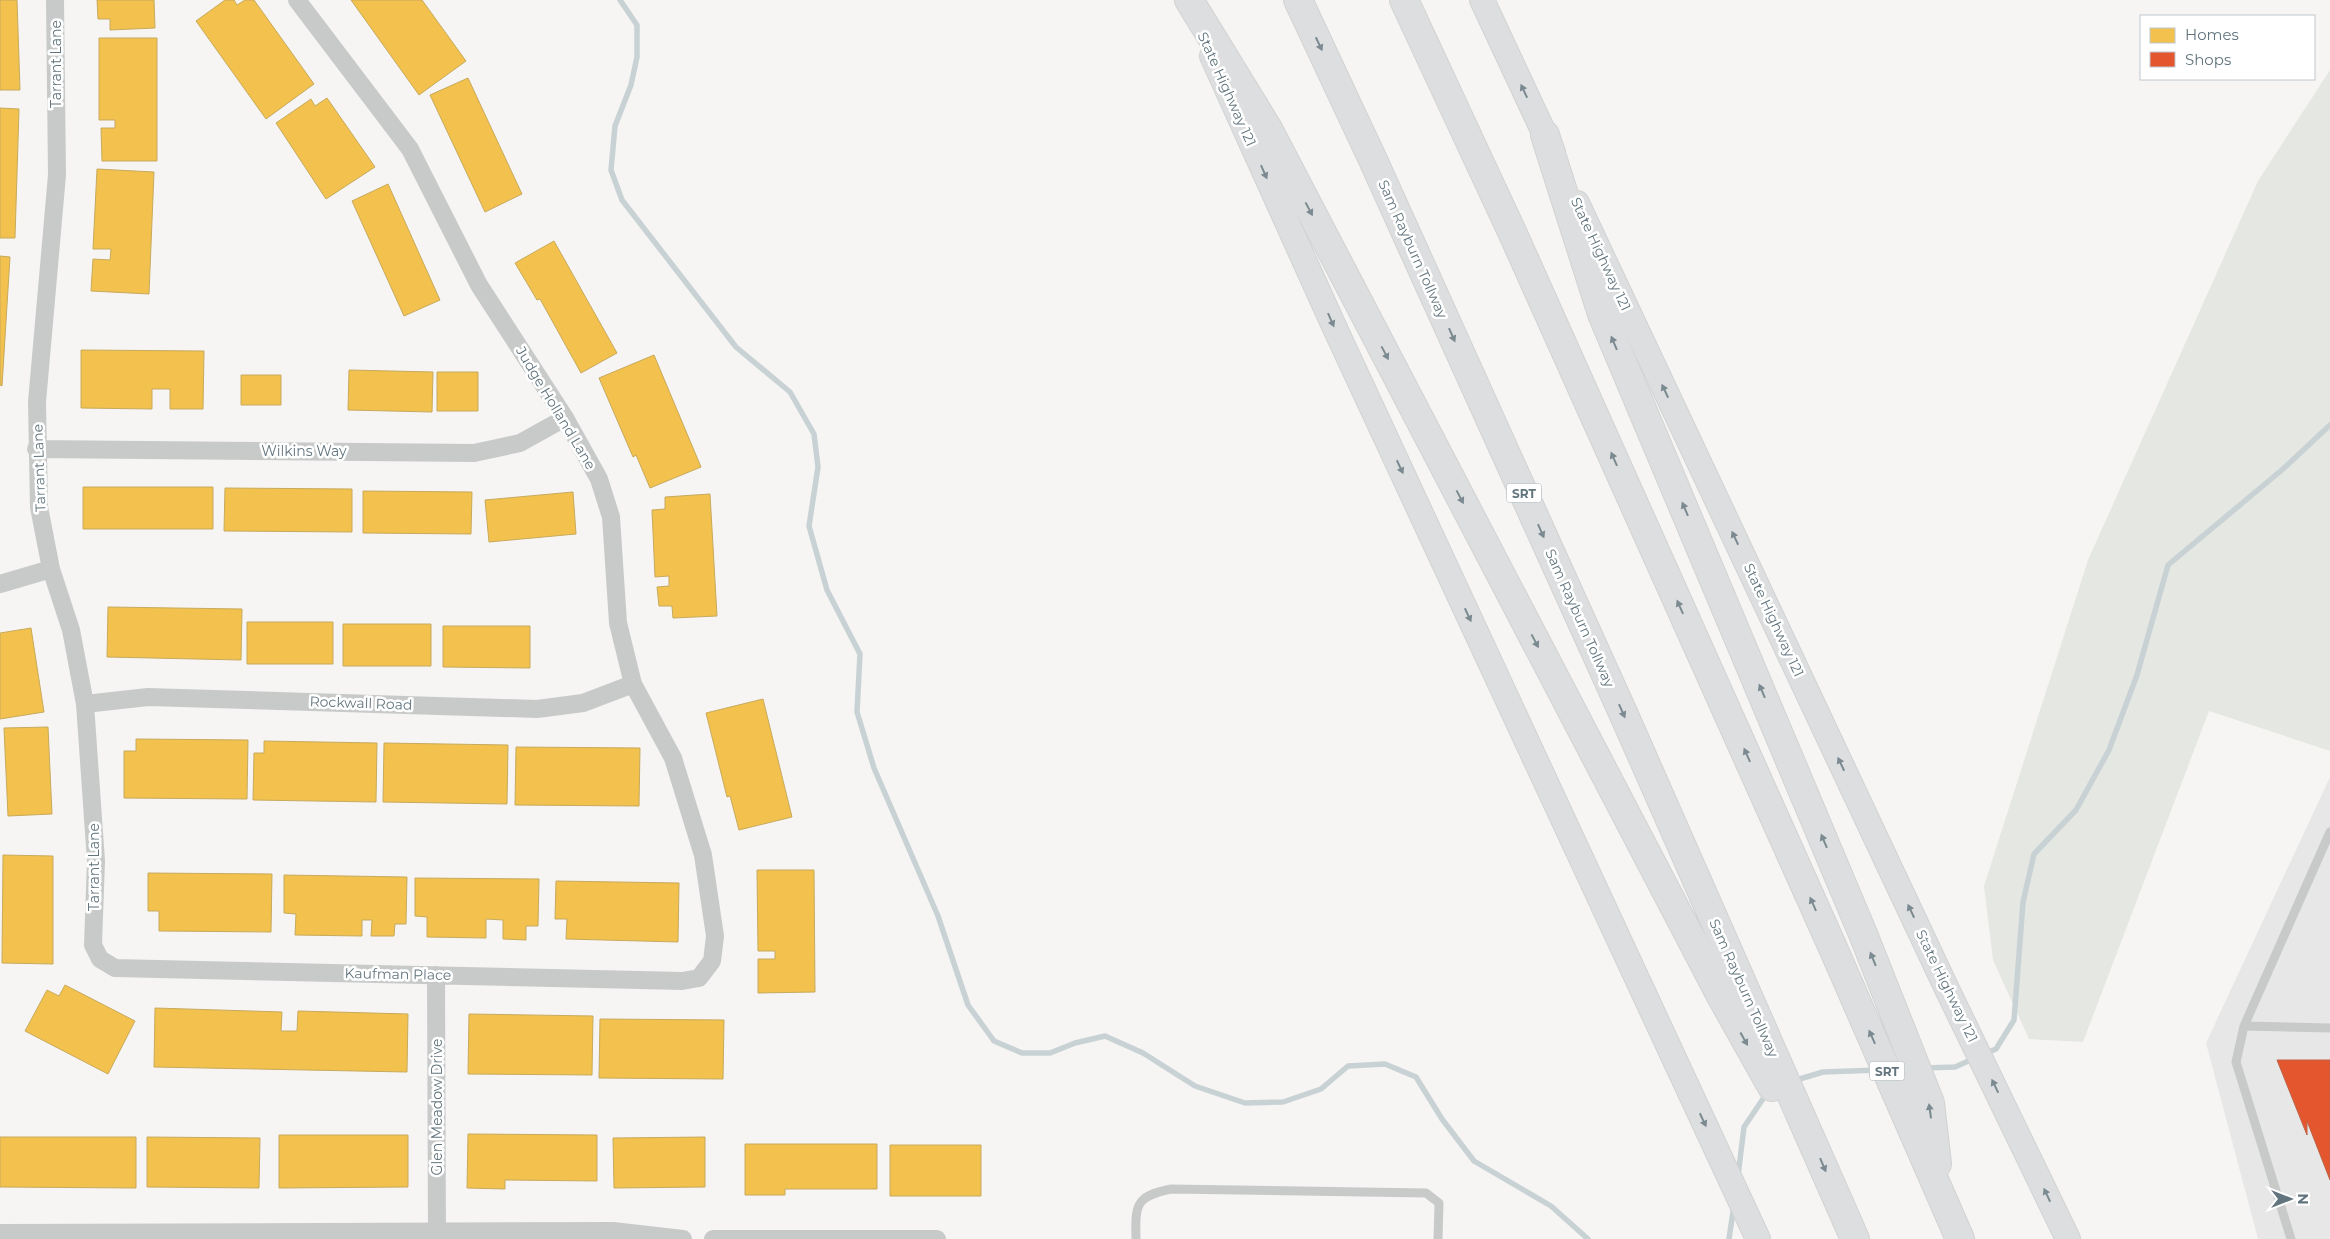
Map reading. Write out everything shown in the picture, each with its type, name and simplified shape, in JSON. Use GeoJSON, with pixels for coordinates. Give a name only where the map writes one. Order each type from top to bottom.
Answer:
{"type":"FeatureCollection","features":[{"type":"Feature","properties":{"kind":"highway"},"geometry":{"type":"LineString","coordinates":[[1188,0],[1268,129],[1732,992],[1767,1082],[1803,1120],[1855,1239]]}},
{"type":"Feature","properties":{"kind":"highway","name":"Sam Rayburn Tollway"},"geometry":{"type":"LineString","coordinates":[[1298,0],[1373,160],[1616,696],[1732,992]]}},
{"type":"Feature","properties":{"kind":"highway","name":"SRT"},"geometry":{"type":"LineString","coordinates":[[1404,0],[1513,234],[1833,948],[1960,1239]]}},
{"type":"Feature","properties":{"kind":"highway"},"geometry":{"type":"LineString","coordinates":[[1545,135],[1602,314],[1863,934],[1930,1103],[1941,1194]]}},
{"type":"Feature","properties":{"kind":"main road","name":"State Highway 121"},"geometry":{"type":"LineString","coordinates":[[1188,0],[1333,324],[1758,1239]]}},
{"type":"Feature","properties":{"kind":"main road","name":"State Highway 121"},"geometry":{"type":"LineString","coordinates":[[1482,0],[1946,987],[2068,1239]]}},
{"type":"Feature","properties":{"kind":"street","name":"Tarrant Lane"},"geometry":{"type":"LineString","coordinates":[[55,0],[57,175],[37,402],[36,449],[39,507],[51,570],[71,630],[85,704],[96,861],[93,944],[100,959]]}},
{"type":"Feature","properties":{"kind":"street","name":"Judge Holland Lane"},"geometry":{"type":"LineString","coordinates":[[297,0],[410,149],[479,285],[564,418],[599,479],[611,516],[618,623],[633,684],[673,758],[703,856],[715,936],[712,961],[699,978]]}},
{"type":"Feature","properties":{"kind":"street","name":"Wilkins Way"},"geometry":{"type":"LineString","coordinates":[[36,449],[474,453],[520,443],[564,418]]}},
{"type":"Feature","properties":{"kind":"street"},"geometry":{"type":"LineString","coordinates":[[0,584],[51,570]]}},
{"type":"Feature","properties":{"kind":"street","name":"Rockwall Road"},"geometry":{"type":"LineString","coordinates":[[85,704],[148,697],[538,708],[583,702],[633,684]]}},
{"type":"Feature","properties":{"kind":"street","name":"Kaufman Place"},"geometry":{"type":"LineString","coordinates":[[100,959],[115,968],[682,981],[699,978]]}},
{"type":"Feature","properties":{"kind":"street","name":"Glen Meadow Drive"},"geometry":{"type":"LineString","coordinates":[[436,975],[437,1235]]}},
{"type":"Feature","properties":{"kind":"street"},"geometry":{"type":"LineString","coordinates":[[0,1233],[437,1235],[613,1230],[682,1239]]}},
{"type":"Feature","properties":{"kind":"street"},"geometry":{"type":"LineString","coordinates":[[713,1239],[937,1239]]}},
{"type":"Feature","properties":{"kind":"lane"},"geometry":{"type":"LineString","coordinates":[[2290,1239],[2236,1062],[2244,1026],[2330,832]]}},
{"type":"Feature","properties":{"kind":"lane"},"geometry":{"type":"LineString","coordinates":[[2244,1026],[2330,1028]]}},
{"type":"Feature","properties":{"kind":"lane"},"geometry":{"type":"LineString","coordinates":[[1136,1239],[1135,1221],[1138,1206],[1149,1193],[1172,1189],[1426,1193],[1439,1203],[1438,1239]]}},
{"type":"Feature","properties":{"kind":"shaded area"},"geometry":{"type":"Polygon","coordinates":[[[2330,70],[2330,751],[2209,711],[2083,1042],[2029,1039],[1993,960],[1984,886],[2088,560],[2258,181],[2330,70]]]}},
{"type":"Feature","properties":{"kind":"shaded area"},"geometry":{"type":"Polygon","coordinates":[[[2330,777],[2330,1239],[2258,1239],[2206,1043],[2330,777]]]}},
{"type":"Feature","properties":{"kind":"building: Homes"},"geometry":{"type":"Polygon","coordinates":[[[0,0],[17,0],[20,90],[0,90],[0,0]]]}},
{"type":"Feature","properties":{"kind":"building: Homes"},"geometry":{"type":"Polygon","coordinates":[[[97,0],[154,0],[155,28],[110,30],[110,19],[98,19],[97,0]]]}},
{"type":"Feature","properties":{"kind":"building: Homes"},"geometry":{"type":"Polygon","coordinates":[[[225,0],[234,0],[237,5],[245,0],[254,0],[314,84],[266,119],[196,21],[225,0]]]}},
{"type":"Feature","properties":{"kind":"building: Homes"},"geometry":{"type":"Polygon","coordinates":[[[351,0],[422,0],[466,61],[419,95],[351,0]]]}},
{"type":"Feature","properties":{"kind":"building: Homes"},"geometry":{"type":"Polygon","coordinates":[[[99,38],[157,38],[157,161],[102,161],[101,128],[115,128],[115,120],[99,120],[99,38]]]}},
{"type":"Feature","properties":{"kind":"building: Homes"},"geometry":{"type":"Polygon","coordinates":[[[468,78],[522,194],[485,212],[430,95],[468,78]]]}},
{"type":"Feature","properties":{"kind":"building: Homes"},"geometry":{"type":"Polygon","coordinates":[[[327,98],[375,167],[326,199],[276,123],[311,99],[315,106],[327,98]]]}},
{"type":"Feature","properties":{"kind":"building: Homes"},"geometry":{"type":"Polygon","coordinates":[[[0,108],[19,109],[15,238],[0,238],[0,108]]]}},
{"type":"Feature","properties":{"kind":"building: Homes"},"geometry":{"type":"Polygon","coordinates":[[[97,169],[154,172],[149,294],[91,291],[93,259],[110,260],[111,249],[93,249],[97,169]]]}},
{"type":"Feature","properties":{"kind":"building: Homes"},"geometry":{"type":"Polygon","coordinates":[[[388,184],[440,300],[404,316],[352,201],[388,184]]]}},
{"type":"Feature","properties":{"kind":"building: Homes"},"geometry":{"type":"Polygon","coordinates":[[[554,241],[617,353],[581,373],[540,299],[537,300],[515,263],[554,241]]]}},
{"type":"Feature","properties":{"kind":"building: Homes"},"geometry":{"type":"Polygon","coordinates":[[[0,256],[10,257],[2,386],[0,385],[0,256]]]}},
{"type":"Feature","properties":{"kind":"building: Homes"},"geometry":{"type":"Polygon","coordinates":[[[81,350],[204,351],[203,409],[170,409],[170,389],[152,389],[152,409],[81,408],[81,350]]]}},
{"type":"Feature","properties":{"kind":"building: Homes"},"geometry":{"type":"Polygon","coordinates":[[[654,355],[701,467],[650,488],[636,455],[633,457],[599,378],[654,355]]]}},
{"type":"Feature","properties":{"kind":"building: Homes"},"geometry":{"type":"Polygon","coordinates":[[[349,370],[433,372],[432,412],[348,410],[349,370]]]}},
{"type":"Feature","properties":{"kind":"building: Homes"},"geometry":{"type":"Polygon","coordinates":[[[437,372],[478,372],[478,411],[437,411],[437,372]]]}},
{"type":"Feature","properties":{"kind":"building: Homes"},"geometry":{"type":"Polygon","coordinates":[[[241,375],[281,375],[281,405],[241,405],[241,375]]]}},
{"type":"Feature","properties":{"kind":"building: Homes"},"geometry":{"type":"Polygon","coordinates":[[[83,487],[213,487],[213,529],[83,529],[83,487]]]}},
{"type":"Feature","properties":{"kind":"building: Homes"},"geometry":{"type":"Polygon","coordinates":[[[225,488],[352,489],[352,532],[224,531],[225,488]]]}},
{"type":"Feature","properties":{"kind":"building: Homes"},"geometry":{"type":"Polygon","coordinates":[[[363,491],[472,492],[471,534],[363,533],[363,491]]]}},
{"type":"Feature","properties":{"kind":"building: Homes"},"geometry":{"type":"Polygon","coordinates":[[[573,492],[576,534],[489,542],[485,500],[573,492]]]}},
{"type":"Feature","properties":{"kind":"building: Homes"},"geometry":{"type":"Polygon","coordinates":[[[710,494],[717,616],[673,618],[672,606],[659,606],[657,587],[669,586],[669,576],[655,577],[652,510],[665,509],[665,497],[710,494]]]}},
{"type":"Feature","properties":{"kind":"building: Homes"},"geometry":{"type":"Polygon","coordinates":[[[108,607],[242,609],[241,660],[107,657],[108,607]]]}},
{"type":"Feature","properties":{"kind":"building: Homes"},"geometry":{"type":"Polygon","coordinates":[[[247,622],[333,622],[333,664],[247,664],[247,622]]]}},
{"type":"Feature","properties":{"kind":"building: Homes"},"geometry":{"type":"Polygon","coordinates":[[[343,624],[431,624],[431,666],[343,666],[343,624]]]}},
{"type":"Feature","properties":{"kind":"building: Homes"},"geometry":{"type":"Polygon","coordinates":[[[443,626],[530,626],[530,668],[443,667],[443,626]]]}},
{"type":"Feature","properties":{"kind":"building: Homes"},"geometry":{"type":"Polygon","coordinates":[[[31,628],[44,712],[0,719],[0,633],[31,628]]]}},
{"type":"Feature","properties":{"kind":"building: Homes"},"geometry":{"type":"Polygon","coordinates":[[[763,699],[792,817],[739,830],[730,796],[727,797],[706,713],[763,699]]]}},
{"type":"Feature","properties":{"kind":"building: Homes"},"geometry":{"type":"Polygon","coordinates":[[[48,727],[52,814],[8,816],[4,728],[48,727]]]}},
{"type":"Feature","properties":{"kind":"building: Homes"},"geometry":{"type":"Polygon","coordinates":[[[136,739],[248,740],[247,799],[124,798],[124,751],[136,751],[136,739]]]}},
{"type":"Feature","properties":{"kind":"building: Homes"},"geometry":{"type":"Polygon","coordinates":[[[264,741],[377,743],[376,802],[253,800],[254,753],[264,753],[264,741]]]}},
{"type":"Feature","properties":{"kind":"building: Homes"},"geometry":{"type":"Polygon","coordinates":[[[384,743],[508,745],[507,804],[383,802],[384,743]]]}},
{"type":"Feature","properties":{"kind":"building: Homes"},"geometry":{"type":"Polygon","coordinates":[[[516,747],[640,748],[639,806],[515,805],[516,747]]]}},
{"type":"Feature","properties":{"kind":"building: Homes"},"geometry":{"type":"Polygon","coordinates":[[[3,855],[53,856],[53,964],[2,963],[3,855]]]}},
{"type":"Feature","properties":{"kind":"building: Homes"},"geometry":{"type":"Polygon","coordinates":[[[757,870],[814,870],[815,992],[758,993],[758,959],[775,959],[775,951],[758,951],[757,870]]]}},
{"type":"Feature","properties":{"kind":"building: Homes"},"geometry":{"type":"Polygon","coordinates":[[[148,873],[272,874],[271,932],[159,931],[159,911],[148,911],[148,873]]]}},
{"type":"Feature","properties":{"kind":"building: Homes"},"geometry":{"type":"Polygon","coordinates":[[[284,875],[407,877],[406,924],[395,924],[394,936],[371,936],[372,920],[362,920],[362,936],[295,935],[296,914],[284,913],[284,875]]]}},
{"type":"Feature","properties":{"kind":"building: Homes"},"geometry":{"type":"Polygon","coordinates":[[[415,878],[539,879],[538,926],[526,926],[526,940],[503,939],[503,920],[486,919],[486,938],[427,937],[427,917],[415,916],[415,878]]]}},
{"type":"Feature","properties":{"kind":"building: Homes"},"geometry":{"type":"Polygon","coordinates":[[[556,881],[679,883],[678,942],[566,939],[567,919],[555,919],[556,881]]]}},
{"type":"Feature","properties":{"kind":"building: Homes"},"geometry":{"type":"Polygon","coordinates":[[[65,985],[135,1021],[108,1074],[25,1031],[47,990],[59,996],[65,985]]]}},
{"type":"Feature","properties":{"kind":"building: Homes"},"geometry":{"type":"Polygon","coordinates":[[[155,1008],[282,1012],[281,1031],[297,1031],[298,1011],[408,1014],[407,1072],[154,1067],[155,1008]]]}},
{"type":"Feature","properties":{"kind":"building: Homes"},"geometry":{"type":"Polygon","coordinates":[[[469,1014],[593,1016],[592,1075],[468,1074],[469,1014]]]}},
{"type":"Feature","properties":{"kind":"building: Homes"},"geometry":{"type":"Polygon","coordinates":[[[600,1019],[724,1020],[723,1079],[599,1078],[600,1019]]]}},
{"type":"Feature","properties":{"kind":"building: Homes"},"geometry":{"type":"Polygon","coordinates":[[[468,1134],[597,1135],[597,1181],[505,1180],[505,1189],[467,1188],[468,1134]]]}},
{"type":"Feature","properties":{"kind":"building: Homes"},"geometry":{"type":"Polygon","coordinates":[[[279,1135],[408,1135],[408,1187],[279,1188],[279,1135]]]}},
{"type":"Feature","properties":{"kind":"building: Homes"},"geometry":{"type":"Polygon","coordinates":[[[0,1137],[136,1137],[136,1188],[0,1187],[0,1137]]]}},
{"type":"Feature","properties":{"kind":"building: Homes"},"geometry":{"type":"Polygon","coordinates":[[[147,1137],[260,1138],[259,1188],[147,1187],[147,1137]]]}},
{"type":"Feature","properties":{"kind":"building: Homes"},"geometry":{"type":"Polygon","coordinates":[[[705,1137],[705,1187],[614,1188],[613,1138],[705,1137]]]}},
{"type":"Feature","properties":{"kind":"building: Homes"},"geometry":{"type":"Polygon","coordinates":[[[745,1144],[877,1144],[877,1189],[785,1189],[785,1195],[745,1195],[745,1144]]]}},
{"type":"Feature","properties":{"kind":"building: Homes"},"geometry":{"type":"Polygon","coordinates":[[[890,1145],[981,1145],[981,1196],[890,1196],[890,1145]]]}},
{"type":"Feature","properties":{"kind":"building: Shops"},"geometry":{"type":"Polygon","coordinates":[[[2277,1060],[2330,1060],[2330,1180],[2307,1121],[2307,1135],[2277,1060]]]}},
{"type":"Feature","properties":{"kind":"waterway"},"geometry":{"type":"LineString","coordinates":[[620,0],[637,25],[637,57],[631,85],[615,126],[611,170],[622,200],[736,347],[790,392],[814,434],[818,467],[809,526],[827,590],[860,654],[857,712],[874,768],[938,916],[968,1005],[994,1041],[1022,1053],[1050,1053],[1075,1043],[1105,1036],[1143,1053],[1195,1086],[1245,1103],[1283,1102],[1321,1089],[1348,1066],[1385,1064],[1416,1077],[1442,1119],[1474,1161],[1551,1206],[1588,1239]]}},
{"type":"Feature","properties":{"kind":"waterway"},"geometry":{"type":"LineString","coordinates":[[1984,1054],[1996,1049],[2014,1020],[2023,902],[2034,854],[2076,810],[2109,750],[2137,675],[2168,565],[2283,469],[2330,425]]}},
{"type":"Feature","properties":{"kind":"waterway"},"geometry":{"type":"LineString","coordinates":[[1924,1068],[1955,1067],[1975,1058]]}},
{"type":"Feature","properties":{"kind":"waterway"},"geometry":{"type":"LineString","coordinates":[[1793,1081],[1823,1072],[1878,1070]]}},
{"type":"Feature","properties":{"kind":"waterway"},"geometry":{"type":"LineString","coordinates":[[1738,1176],[1744,1127],[1767,1093]]}},
{"type":"Feature","properties":{"kind":"waterway"},"geometry":{"type":"LineString","coordinates":[[1729,1239],[1734,1205]]}}]}
